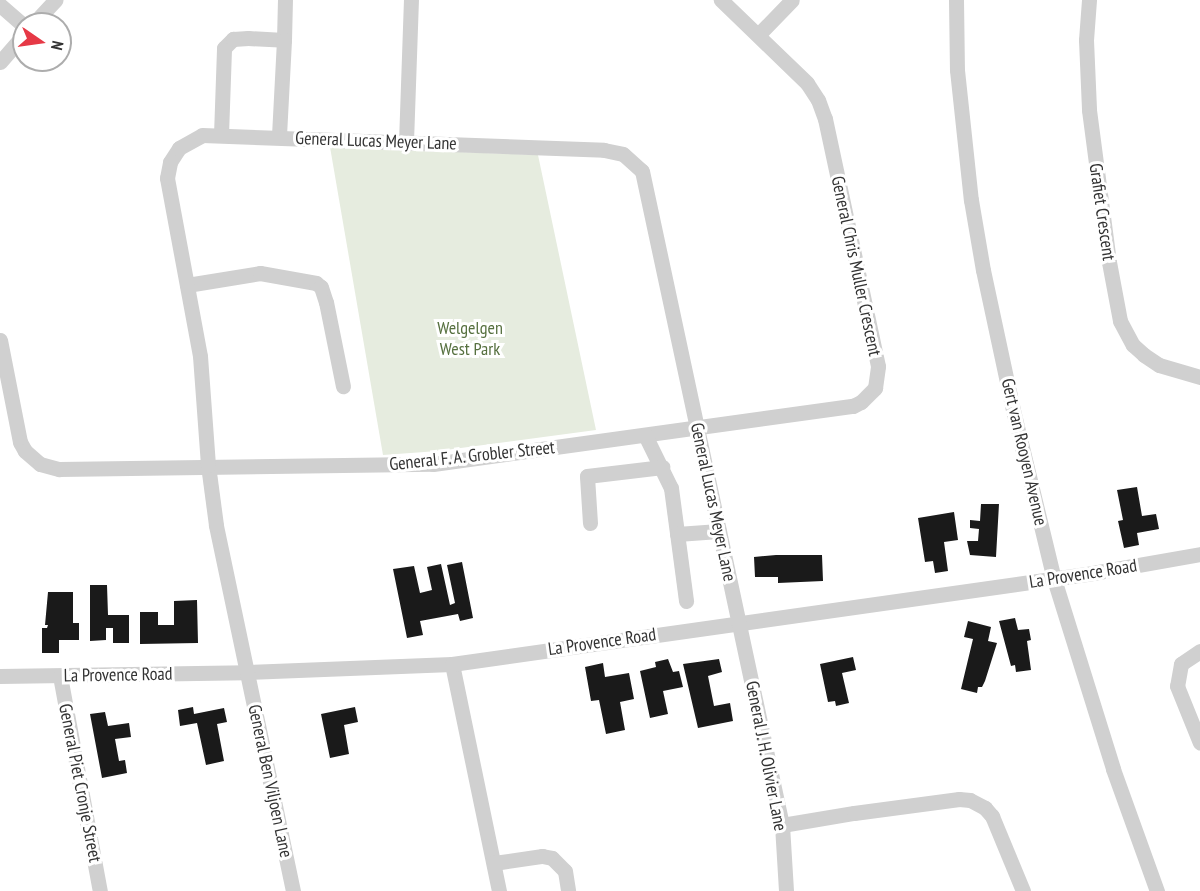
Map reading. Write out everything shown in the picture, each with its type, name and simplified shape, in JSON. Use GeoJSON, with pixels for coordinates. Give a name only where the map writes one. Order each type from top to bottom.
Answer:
{"type":"FeatureCollection","features":[{"type":"Feature","properties":{"kind":"street"},"geometry":{"type":"LineString","coordinates":[[44,12],[55,0]]}},
{"type":"Feature","properties":{"kind":"street"},"geometry":{"type":"LineString","coordinates":[[279,137],[285,0]]}},
{"type":"Feature","properties":{"kind":"street"},"geometry":{"type":"LineString","coordinates":[[406,142],[411,0]]}},
{"type":"Feature","properties":{"kind":"street","name":"General Chris Muller Crescent"},"geometry":{"type":"LineString","coordinates":[[698,428],[853,406],[868,397],[875,388],[878,378],[878,366],[825,119],[818,99],[807,83],[759,34],[721,0]]}},
{"type":"Feature","properties":{"kind":"street"},"geometry":{"type":"LineString","coordinates":[[759,34],[792,0]]}},
{"type":"Feature","properties":{"kind":"street","name":"Gert van Rooyen Avenue"},"geometry":{"type":"LineString","coordinates":[[956,0],[957,70],[963,138],[983,270],[1054,579],[1113,769],[1157,891]]}},
{"type":"Feature","properties":{"kind":"street","name":"Grafiet Crescent"},"geometry":{"type":"LineString","coordinates":[[1089,0],[1086,40],[1089,110],[1109,262],[1120,321],[1133,345],[1144,355],[1174,371],[1200,377]]}},
{"type":"Feature","properties":{"kind":"street"},"geometry":{"type":"LineString","coordinates":[[0,5],[12,16]]}},
{"type":"Feature","properties":{"kind":"street"},"geometry":{"type":"LineString","coordinates":[[221,135],[226,44],[233,39],[240,38],[284,40]]}},
{"type":"Feature","properties":{"kind":"street"},"geometry":{"type":"LineString","coordinates":[[0,62],[12,48]]}},
{"type":"Feature","properties":{"kind":"street","name":"General Lucas Meyer Lane"},"geometry":{"type":"LineString","coordinates":[[246,672],[216,525],[208,465],[200,356],[169,188],[168,170],[173,155],[185,142],[202,135],[615,151],[636,164],[646,182],[739,623]]}},
{"type":"Feature","properties":{"kind":"street"},"geometry":{"type":"LineString","coordinates":[[188,285],[260,273],[316,283],[321,287],[326,302],[343,386]]}},
{"type":"Feature","properties":{"kind":"street"},"geometry":{"type":"LineString","coordinates":[[0,340],[20,442],[25,451],[40,464],[59,469],[208,465]]}},
{"type":"Feature","properties":{"kind":"street","name":"General F. A. Grobler Street"},"geometry":{"type":"LineString","coordinates":[[208,465],[432,465],[698,428]]}},
{"type":"Feature","properties":{"kind":"street"},"geometry":{"type":"LineString","coordinates":[[645,435],[671,488],[686,601]]}},
{"type":"Feature","properties":{"kind":"street"},"geometry":{"type":"LineString","coordinates":[[590,523],[587,476],[662,467]]}},
{"type":"Feature","properties":{"kind":"street"},"geometry":{"type":"LineString","coordinates":[[677,534],[719,531]]}},
{"type":"Feature","properties":{"kind":"street","name":"La Provence Road"},"geometry":{"type":"LineString","coordinates":[[0,676],[246,672],[452,664],[1054,579],[1200,554]]}},
{"type":"Feature","properties":{"kind":"street","name":"General J. H. Olivier Lane"},"geometry":{"type":"LineString","coordinates":[[739,623],[782,825],[786,891]]}},
{"type":"Feature","properties":{"kind":"street"},"geometry":{"type":"LineString","coordinates":[[1200,651],[1181,664],[1177,686],[1200,743]]}},
{"type":"Feature","properties":{"kind":"street"},"geometry":{"type":"LineString","coordinates":[[452,664],[499,891]]}},
{"type":"Feature","properties":{"kind":"street","name":"General Ben Viljoen Lane"},"geometry":{"type":"LineString","coordinates":[[246,672],[293,891]]}},
{"type":"Feature","properties":{"kind":"street","name":"General Piet Cronje Street"},"geometry":{"type":"LineString","coordinates":[[60,676],[100,891]]}},
{"type":"Feature","properties":{"kind":"street"},"geometry":{"type":"LineString","coordinates":[[782,825],[959,799],[970,800],[985,808],[992,816],[1023,891]]}},
{"type":"Feature","properties":{"kind":"street"},"geometry":{"type":"LineString","coordinates":[[494,863],[542,856],[552,858],[565,871],[568,891]]}},
{"type":"Feature","properties":{"kind":"green space","name":"Welgelgen West Park"},"geometry":{"type":"Polygon","coordinates":[[[330,147],[538,155],[596,430],[438,451],[383,455],[330,147]]]}},
{"type":"Feature","properties":{"kind":"building"},"geometry":{"type":"Polygon","coordinates":[[[1137,487],[1142,516],[1156,514],[1159,529],[1137,533],[1139,545],[1124,548],[1118,521],[1123,520],[1117,490],[1137,487]]]}},
{"type":"Feature","properties":{"kind":"building"},"geometry":{"type":"Polygon","coordinates":[[[981,504],[999,504],[996,557],[970,555],[967,541],[978,541],[979,529],[970,528],[970,520],[980,521],[981,504]]]}},
{"type":"Feature","properties":{"kind":"building"},"geometry":{"type":"Polygon","coordinates":[[[954,512],[958,540],[944,542],[948,571],[935,573],[933,561],[925,562],[918,518],[954,512]]]}},
{"type":"Feature","properties":{"kind":"building"},"geometry":{"type":"Polygon","coordinates":[[[822,555],[823,581],[778,583],[778,577],[755,577],[754,557],[822,555]]]}},
{"type":"Feature","properties":{"kind":"building"},"geometry":{"type":"Polygon","coordinates":[[[462,562],[473,618],[460,621],[458,614],[420,621],[423,635],[407,638],[393,569],[414,566],[420,593],[432,590],[427,567],[441,564],[450,605],[455,603],[447,565],[462,562]]]}},
{"type":"Feature","properties":{"kind":"building"},"geometry":{"type":"Polygon","coordinates":[[[90,585],[107,585],[108,615],[129,615],[129,643],[113,643],[113,628],[106,628],[106,640],[90,641],[90,585]]]}},
{"type":"Feature","properties":{"kind":"building"},"geometry":{"type":"Polygon","coordinates":[[[48,592],[73,592],[73,623],[79,623],[79,640],[59,640],[59,653],[42,653],[42,628],[47,628],[48,625],[45,625],[48,592]]]}},
{"type":"Feature","properties":{"kind":"building"},"geometry":{"type":"Polygon","coordinates":[[[197,600],[198,643],[140,644],[140,612],[158,612],[158,625],[174,625],[174,601],[197,600]]]}},
{"type":"Feature","properties":{"kind":"building"},"geometry":{"type":"Polygon","coordinates":[[[1015,618],[1018,630],[1029,629],[1031,640],[1027,641],[1031,670],[1016,672],[1015,665],[1011,666],[999,621],[1015,618]]]}},
{"type":"Feature","properties":{"kind":"building"},"geometry":{"type":"Polygon","coordinates":[[[968,621],[991,627],[988,641],[997,643],[985,681],[982,687],[978,687],[977,693],[961,689],[973,639],[964,637],[968,621]]]}},
{"type":"Feature","properties":{"kind":"building"},"geometry":{"type":"Polygon","coordinates":[[[853,657],[856,670],[842,673],[849,703],[836,706],[835,701],[828,702],[820,664],[853,657]]]}},
{"type":"Feature","properties":{"kind":"building"},"geometry":{"type":"Polygon","coordinates":[[[668,659],[673,672],[679,671],[683,687],[663,691],[668,714],[650,718],[640,671],[656,667],[655,662],[668,659]]]}},
{"type":"Feature","properties":{"kind":"building"},"geometry":{"type":"Polygon","coordinates":[[[719,659],[722,672],[708,676],[714,706],[730,703],[733,721],[698,728],[683,664],[719,659]]]}},
{"type":"Feature","properties":{"kind":"building"},"geometry":{"type":"Polygon","coordinates":[[[603,663],[605,677],[629,673],[634,699],[620,702],[625,730],[606,734],[599,700],[591,701],[585,667],[603,663]]]}},
{"type":"Feature","properties":{"kind":"building"},"geometry":{"type":"Polygon","coordinates":[[[193,707],[194,714],[224,708],[227,722],[217,724],[224,761],[206,765],[197,723],[180,726],[178,710],[193,707]]]}},
{"type":"Feature","properties":{"kind":"building"},"geometry":{"type":"Polygon","coordinates":[[[355,707],[358,722],[344,725],[349,754],[330,758],[321,714],[355,707]]]}},
{"type":"Feature","properties":{"kind":"building"},"geometry":{"type":"Polygon","coordinates":[[[105,712],[108,726],[129,723],[131,737],[115,739],[119,761],[125,760],[127,773],[102,778],[90,714],[105,712]]]}}]}
